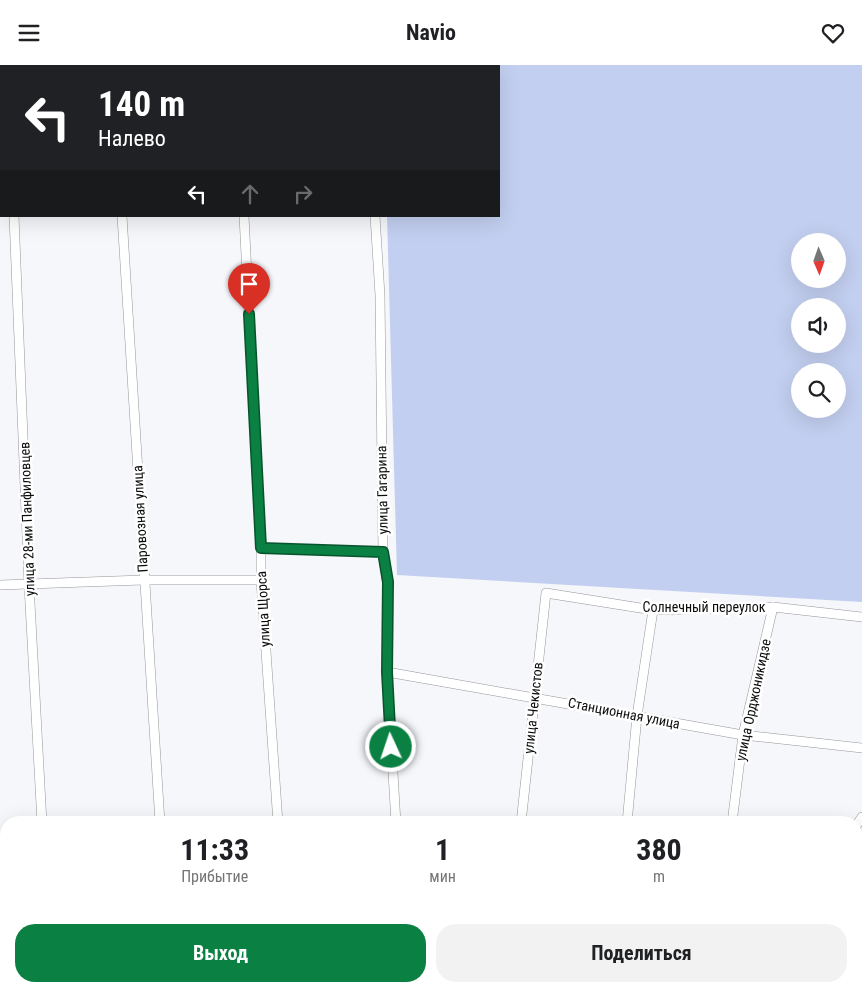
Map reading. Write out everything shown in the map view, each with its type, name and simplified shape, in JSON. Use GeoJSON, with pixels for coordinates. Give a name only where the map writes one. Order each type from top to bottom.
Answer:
{"type":"FeatureCollection","features":[{"type":"Feature","properties":{"kind":"street","name":"улица 28-ми Панфиловцев"},"geometry":{"type":"LineString","coordinates":[[14,217],[29,585],[42,816]]}},
{"type":"Feature","properties":{"kind":"street","name":"Паровозная улица"},"geometry":{"type":"LineString","coordinates":[[122,217],[143,580],[160,816]]}},
{"type":"Feature","properties":{"kind":"street","name":"улица Щорса"},"geometry":{"type":"LineString","coordinates":[[244,217],[261,548],[260,580],[277,816]]}},
{"type":"Feature","properties":{"kind":"street","name":"улица Гагарина"},"geometry":{"type":"LineString","coordinates":[[375,217],[380,295],[383,552],[388,582],[387,672],[396,816]]}},
{"type":"Feature","properties":{"kind":"street"},"geometry":{"type":"LineString","coordinates":[[261,548],[383,552]]}},
{"type":"Feature","properties":{"kind":"street"},"geometry":{"type":"LineString","coordinates":[[0,585],[143,580],[260,580]]}},
{"type":"Feature","properties":{"kind":"street","name":"Солнечный переулок"},"geometry":{"type":"LineString","coordinates":[[546,593],[654,610],[773,607],[862,617]]}},
{"type":"Feature","properties":{"kind":"street","name":"улица Чекистов"},"geometry":{"type":"LineString","coordinates":[[522,816],[546,593]]}},
{"type":"Feature","properties":{"kind":"street","name":"улица Орджоникидзе"},"geometry":{"type":"LineString","coordinates":[[733,816],[743,735],[773,607]]}},
{"type":"Feature","properties":{"kind":"street"},"geometry":{"type":"LineString","coordinates":[[628,816],[637,716],[654,610]]}},
{"type":"Feature","properties":{"kind":"street","name":"Станционная улица"},"geometry":{"type":"LineString","coordinates":[[387,672],[743,735],[862,748]]}},
{"type":"Feature","properties":{"kind":"shaded area"},"geometry":{"type":"Polygon","coordinates":[[[500,65],[862,65],[862,602],[397,575],[387,217],[500,217],[500,65]]]}},
{"type":"Feature","properties":{"kind":"route"},"geometry":{"type":"LineString","coordinates":[[249,314],[261,548],[383,552],[388,582],[387,672],[391,747]]}}]}
